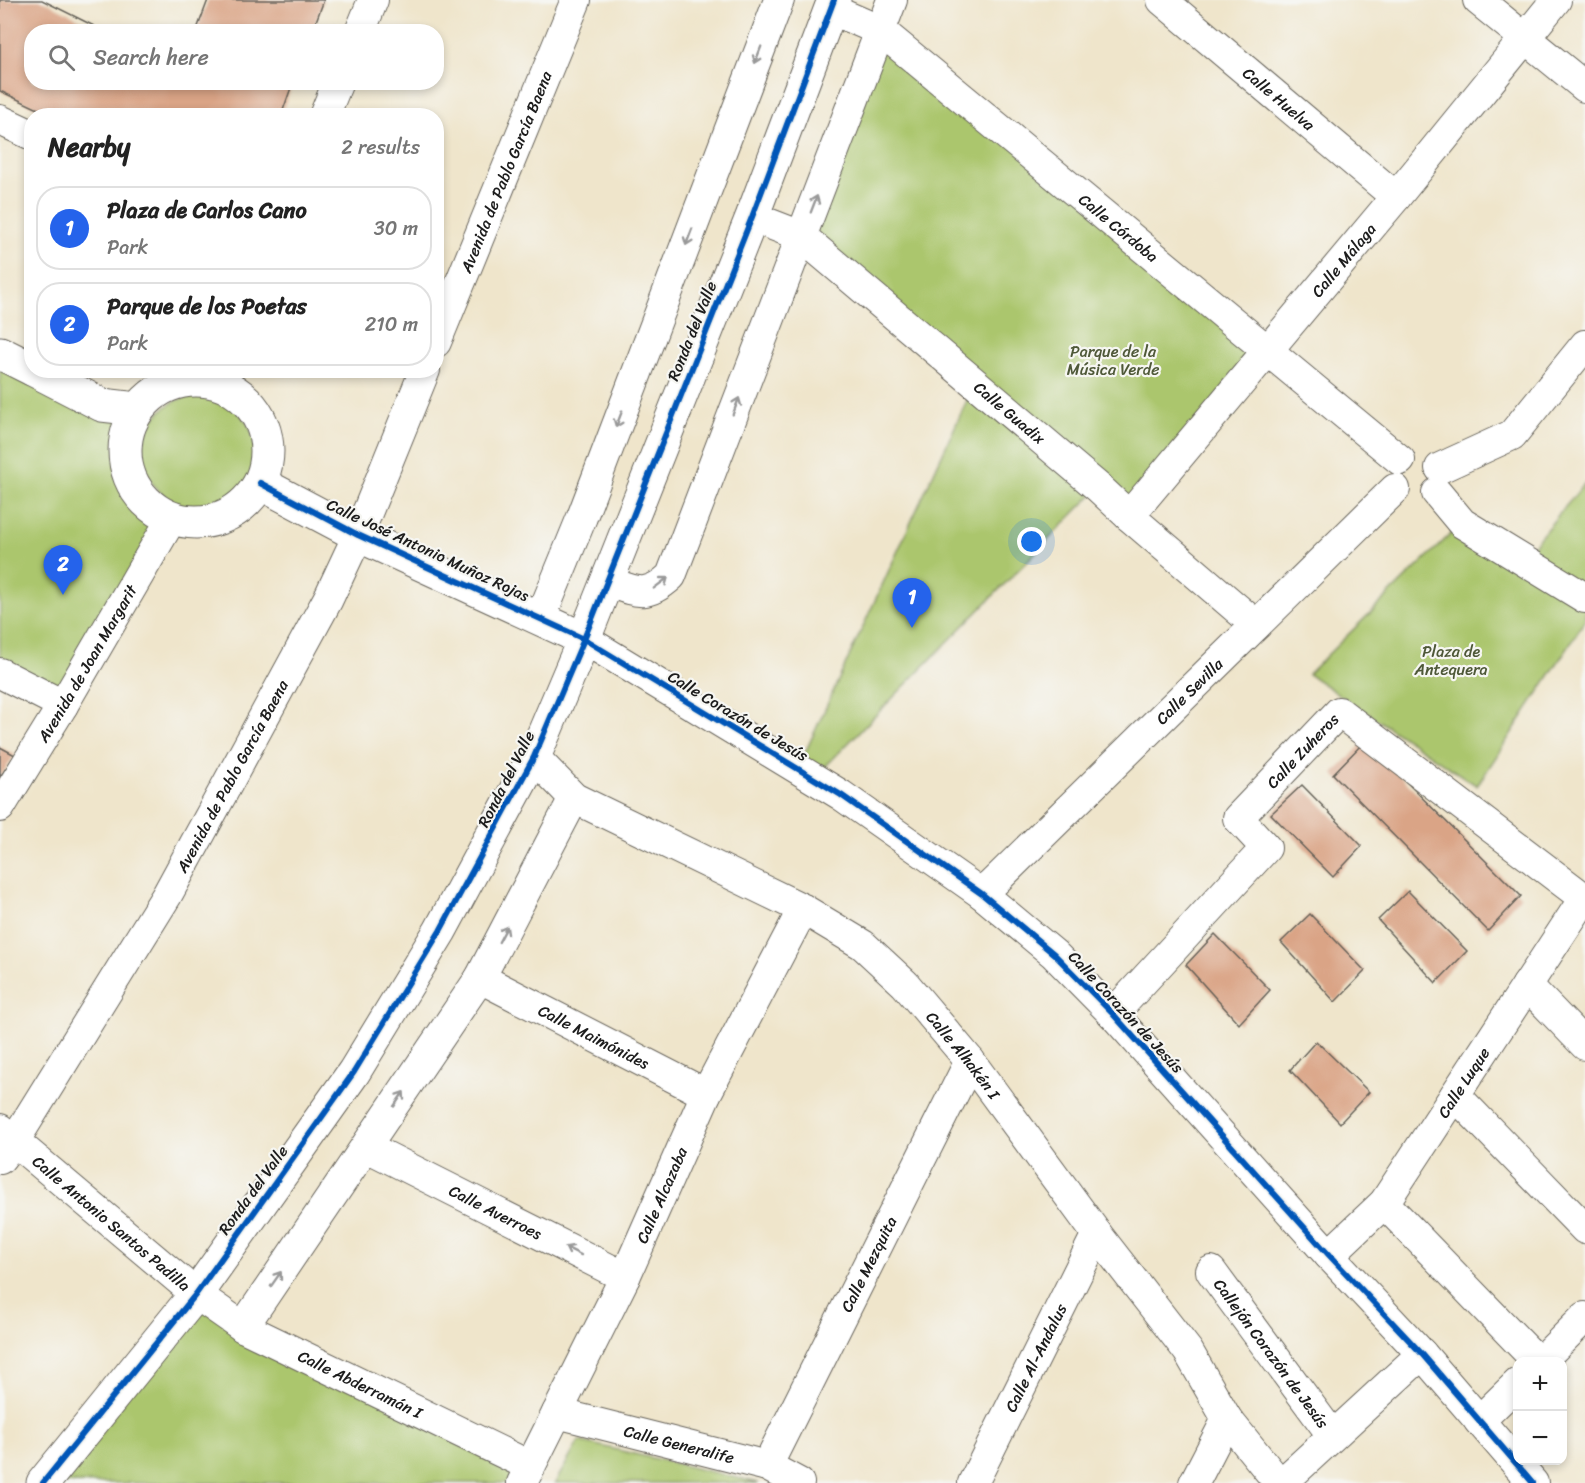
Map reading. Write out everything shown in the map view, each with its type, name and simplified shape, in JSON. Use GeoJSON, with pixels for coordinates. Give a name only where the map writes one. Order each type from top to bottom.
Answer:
{"type":"FeatureCollection","features":[{"type":"Feature","properties":{"kind":"street"},"geometry":{"type":"LineString","coordinates":[[363,24],[373,0]]}},
{"type":"Feature","properties":{"kind":"street","name":"Avenida de Pablo García Baena"},"geometry":{"type":"LineString","coordinates":[[444,322],[576,0]]}},
{"type":"Feature","properties":{"kind":"street"},"geometry":{"type":"LineString","coordinates":[[541,617],[779,0]]}},
{"type":"Feature","properties":{"kind":"street"},"geometry":{"type":"LineString","coordinates":[[607,581],[639,593],[657,589],[671,576],[892,0]]}},
{"type":"Feature","properties":{"kind":"street","name":"Calle Huelva"},"geometry":{"type":"LineString","coordinates":[[1162,0],[1395,197]]}},
{"type":"Feature","properties":{"kind":"street"},"geometry":{"type":"LineString","coordinates":[[1478,0],[1585,87]]}},
{"type":"Feature","properties":{"kind":"street","name":"Calle Málaga"},"geometry":{"type":"LineString","coordinates":[[1129,516],[1556,0]]}},
{"type":"Feature","properties":{"kind":"street","name":"Calle Córdoba"},"geometry":{"type":"LineString","coordinates":[[832,5],[881,31],[1400,460]]}},
{"type":"Feature","properties":{"kind":"street","name":"Ronda del Valle"},"geometry":{"type":"LineString","coordinates":[[43,1483],[196,1293],[354,1072],[440,931],[534,757],[584,639],[752,217],[832,5]]}},
{"type":"Feature","properties":{"kind":"street"},"geometry":{"type":"LineString","coordinates":[[327,108],[335,90]]}},
{"type":"Feature","properties":{"kind":"street"},"geometry":{"type":"LineString","coordinates":[[0,120],[24,131]]}},
{"type":"Feature","properties":{"kind":"street","name":"Calle Guadix"},"geometry":{"type":"LineString","coordinates":[[752,217],[801,236],[1099,488],[1256,625]]}},
{"type":"Feature","properties":{"kind":"street"},"geometry":{"type":"LineString","coordinates":[[1585,345],[1512,435],[1438,480],[1423,502],[1415,502],[1400,496],[1395,489],[1393,473],[1400,460],[1414,453],[1429,457],[1438,480],[1462,523],[1585,598]]}},
{"type":"Feature","properties":{"kind":"street"},"geometry":{"type":"LineString","coordinates":[[0,353],[24,365]]}},
{"type":"Feature","properties":{"kind":"street"},"geometry":{"type":"LineString","coordinates":[[49,378],[132,421]]}},
{"type":"Feature","properties":{"kind":"street"},"geometry":{"type":"LineString","coordinates":[[197,378],[168,385],[150,396],[132,421],[124,453],[128,474],[138,493],[153,508],[172,518],[192,522],[213,521],[232,513],[248,500],[260,483],[267,462],[267,440],[261,420],[248,402],[216,378]]}},
{"type":"Feature","properties":{"kind":"street","name":"Avenida de Pablo García Baena"},"geometry":{"type":"LineString","coordinates":[[5,1143],[167,895],[328,599],[358,535],[422,378]]}},
{"type":"Feature","properties":{"kind":"street","name":"Calle José Antonio Muñoz Rojas"},"geometry":{"type":"LineString","coordinates":[[260,483],[358,535],[541,617],[584,639]]}},
{"type":"Feature","properties":{"kind":"street","name":"Calle Sevilla"},"geometry":{"type":"LineString","coordinates":[[982,894],[1395,489]]}},
{"type":"Feature","properties":{"kind":"street","name":"Avenida de Joan Margarit"},"geometry":{"type":"LineString","coordinates":[[0,807],[63,705],[172,518]]}},
{"type":"Feature","properties":{"kind":"street","name":"Calle Corazón de Jesús"},"geometry":{"type":"LineString","coordinates":[[584,639],[841,795],[982,894],[1054,954],[1113,1014],[1329,1255],[1422,1354],[1533,1483]]}},
{"type":"Feature","properties":{"kind":"street"},"geometry":{"type":"LineString","coordinates":[[0,673],[63,705]]}},
{"type":"Feature","properties":{"kind":"street","name":"Calle Zuheros"},"geometry":{"type":"LineString","coordinates":[[1113,1014],[1266,848],[1238,818],[1339,712],[1585,897]]}},
{"type":"Feature","properties":{"kind":"street","name":"Calle Alhakén I"},"geometry":{"type":"LineString","coordinates":[[534,757],[574,798],[803,909],[863,945],[905,984],[970,1061],[1097,1234],[1188,1351],[1227,1419],[1280,1483]]}},
{"type":"Feature","properties":{"kind":"street"},"geometry":{"type":"LineString","coordinates":[[243,1327],[480,978],[574,798]]}},
{"type":"Feature","properties":{"kind":"street","name":"Calle Luque"},"geometry":{"type":"LineString","coordinates":[[1329,1255],[1384,1203],[1585,897]]}},
{"type":"Feature","properties":{"kind":"street","name":"Calle Alcazaba"},"geometry":{"type":"LineString","coordinates":[[526,1475],[625,1277],[706,1094],[803,909]]}},
{"type":"Feature","properties":{"kind":"street","name":"Calle Maimónides"},"geometry":{"type":"LineString","coordinates":[[480,978],[706,1094]]}},
{"type":"Feature","properties":{"kind":"street"},"geometry":{"type":"LineString","coordinates":[[1527,985],[1585,1045]]}},
{"type":"Feature","properties":{"kind":"street","name":"Calle Mezquita"},"geometry":{"type":"LineString","coordinates":[[767,1466],[970,1061]]}},
{"type":"Feature","properties":{"kind":"street"},"geometry":{"type":"LineString","coordinates":[[1455,1095],[1585,1229]]}},
{"type":"Feature","properties":{"kind":"street","name":"Calle Antonio Santos Padilla"},"geometry":{"type":"LineString","coordinates":[[5,1143],[196,1293]]}},
{"type":"Feature","properties":{"kind":"street","name":"Calle Averroes"},"geometry":{"type":"LineString","coordinates":[[367,1147],[625,1277]]}},
{"type":"Feature","properties":{"kind":"street"},"geometry":{"type":"LineString","coordinates":[[1384,1203],[1534,1357]]}},
{"type":"Feature","properties":{"kind":"street","name":"Calle Al-Andalus"},"geometry":{"type":"LineString","coordinates":[[973,1483],[1097,1234]]}},
{"type":"Feature","properties":{"kind":"street","name":"Callejón Corazón de Jesús"},"geometry":{"type":"LineString","coordinates":[[1211,1271],[1332,1435]]}},
{"type":"Feature","properties":{"kind":"street","name":"Calle Abderramán I"},"geometry":{"type":"LineString","coordinates":[[196,1293],[243,1327],[526,1475]]}},
{"type":"Feature","properties":{"kind":"street"},"geometry":{"type":"LineString","coordinates":[[1544,1357],[1585,1317]]}},
{"type":"Feature","properties":{"kind":"street"},"geometry":{"type":"LineString","coordinates":[[1280,1483],[1422,1354]]}},
{"type":"Feature","properties":{"kind":"street"},"geometry":{"type":"LineString","coordinates":[[1479,1421],[1513,1388]]}},
{"type":"Feature","properties":{"kind":"street","name":"Calle Generalife"},"geometry":{"type":"LineString","coordinates":[[557,1413],[767,1466],[799,1483]]}},
{"type":"Feature","properties":{"kind":"street"},"geometry":{"type":"LineString","coordinates":[[1194,1483],[1227,1419]]}},
{"type":"Feature","properties":{"kind":"green space","name":"Parque de la Música Verde"},"geometry":{"type":"Polygon","coordinates":[[[881,31],[1268,349],[1129,516],[1099,488],[814,778],[798,768],[975,383],[801,236],[881,31]]]}},
{"type":"Feature","properties":{"kind":"green space"},"geometry":{"type":"Polygon","coordinates":[[[0,353],[24,363],[24,378],[61,378],[137,409],[130,426],[127,443],[126,458],[129,472],[134,485],[144,497],[172,518],[63,705],[0,673],[0,353]]]}},
{"type":"Feature","properties":{"kind":"green space"},"geometry":{"type":"Polygon","coordinates":[[[199,396],[221,400],[239,412],[251,430],[255,452],[251,474],[239,492],[221,504],[199,508],[177,504],[159,492],[147,474],[143,452],[147,430],[159,412],[177,400],[199,396]]]}},
{"type":"Feature","properties":{"kind":"green space","name":"Plaza de Antequera"},"geometry":{"type":"Polygon","coordinates":[[[1585,483],[1585,621],[1477,786],[1308,674],[1462,523],[1521,560],[1585,483]]]}},
{"type":"Feature","properties":{"kind":"green space"},"geometry":{"type":"Polygon","coordinates":[[[196,1294],[530,1466],[522,1483],[43,1483],[196,1294]]]}},
{"type":"Feature","properties":{"kind":"green space"},"geometry":{"type":"Polygon","coordinates":[[[579,1441],[759,1483],[555,1483],[579,1441]]]}},
{"type":"Feature","properties":{"kind":"building"},"geometry":{"type":"Polygon","coordinates":[[[0,0],[42,0],[90,24],[24,24],[24,90],[290,90],[284,108],[36,108],[0,91],[0,0]]]}},
{"type":"Feature","properties":{"kind":"building"},"geometry":{"type":"Polygon","coordinates":[[[208,0],[324,0],[315,24],[199,24],[208,0]]]}},
{"type":"Feature","properties":{"kind":"building"},"geometry":{"type":"Polygon","coordinates":[[[1365,741],[1521,896],[1488,931],[1333,774],[1365,741]]]}},
{"type":"Feature","properties":{"kind":"building"},"geometry":{"type":"Polygon","coordinates":[[[0,747],[15,755],[0,777],[0,747]]]}},
{"type":"Feature","properties":{"kind":"building"},"geometry":{"type":"Polygon","coordinates":[[[1302,785],[1362,846],[1333,877],[1271,814],[1302,785]]]}},
{"type":"Feature","properties":{"kind":"building"},"geometry":{"type":"Polygon","coordinates":[[[1408,891],[1467,951],[1436,983],[1378,920],[1408,891]]]}},
{"type":"Feature","properties":{"kind":"building"},"geometry":{"type":"Polygon","coordinates":[[[1310,914],[1365,971],[1335,1002],[1281,942],[1310,914]]]}},
{"type":"Feature","properties":{"kind":"building"},"geometry":{"type":"Polygon","coordinates":[[[1215,934],[1270,990],[1239,1024],[1186,965],[1215,934]]]}},
{"type":"Feature","properties":{"kind":"building"},"geometry":{"type":"Polygon","coordinates":[[[1316,1041],[1369,1092],[1340,1123],[1290,1070],[1316,1041]]]}},
{"type":"Feature","properties":{"kind":"cycle path"},"geometry":{"type":"LineString","coordinates":[[43,1483],[196,1294],[354,1072],[440,931],[534,757],[584,639],[752,217],[834,0]]}},
{"type":"Feature","properties":{"kind":"cycle path"},"geometry":{"type":"LineString","coordinates":[[260,483],[358,535],[584,639],[841,795],[982,894],[1054,954],[1113,1014],[1329,1255],[1422,1354],[1533,1483]]}},
{"type":"Feature","properties":{"kind":"place","name":"Parque de los Poetas"},"geometry":{"type":"Point","coordinates":[63,595]}},
{"type":"Feature","properties":{"kind":"place","name":"Plaza de Carlos Cano"},"geometry":{"type":"Point","coordinates":[912,628]}}]}
